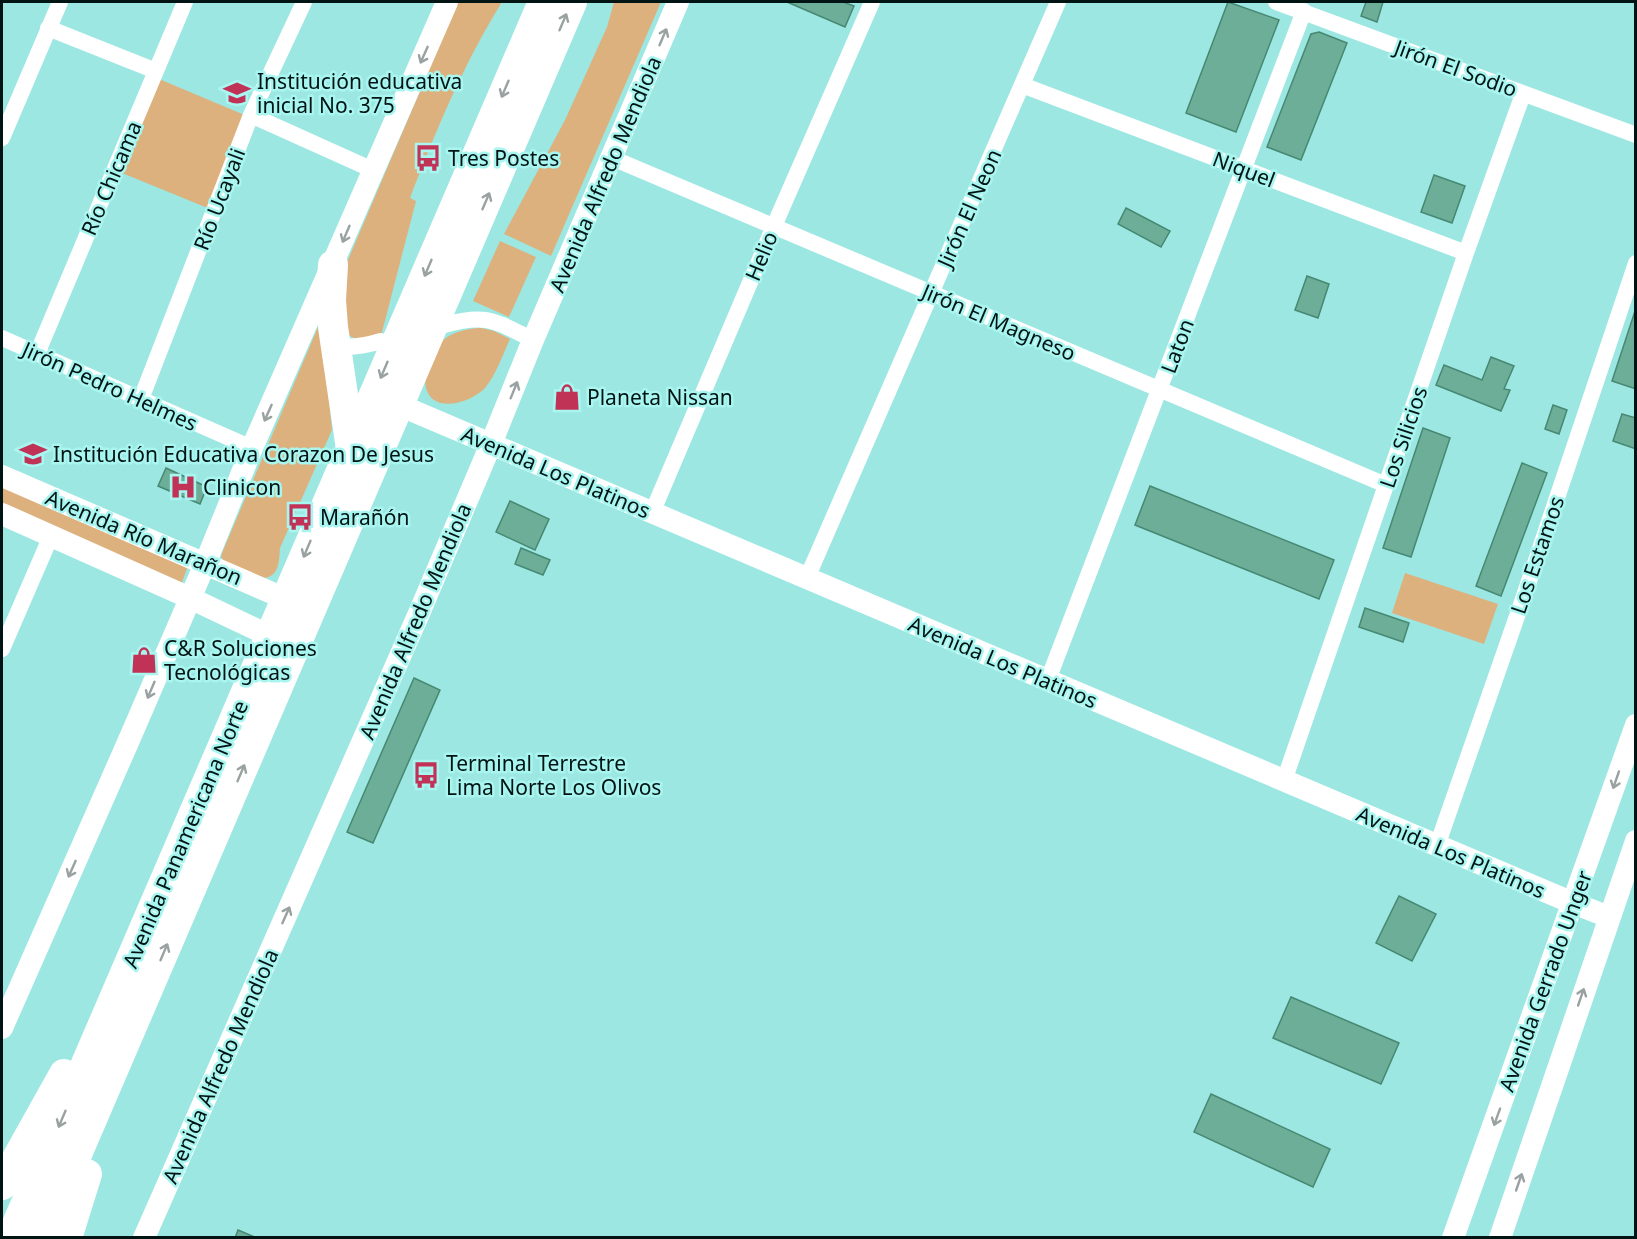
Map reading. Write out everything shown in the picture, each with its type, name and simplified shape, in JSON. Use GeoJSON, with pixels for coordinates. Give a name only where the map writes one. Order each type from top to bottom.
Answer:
{"type":"FeatureCollection","features":[{"type":"Feature","properties":{"kind":"highway","name":"Avenida Panamericana Norte"},"geometry":{"type":"LineString","coordinates":[[11,1238],[543,2]]}},
{"type":"Feature","properties":{"kind":"highway","name":"Avenida Panamericana Norte"},"geometry":{"type":"LineString","coordinates":[[41,1238],[572,2]]}},
{"type":"Feature","properties":{"kind":"highway"},"geometry":{"type":"LineString","coordinates":[[333,265],[331,300],[333,327],[351,449]]}},
{"type":"Feature","properties":{"kind":"highway"},"geometry":{"type":"LineString","coordinates":[[68,1238],[141,1006]]}},
{"type":"Feature","properties":{"kind":"highway"},"geometry":{"type":"LineString","coordinates":[[2,1185],[59,1082],[110,1008]]}},
{"type":"Feature","properties":{"kind":"main road"},"geometry":{"type":"LineString","coordinates":[[2,1028],[447,2]]}},
{"type":"Feature","properties":{"kind":"main road","name":"Avenida Alfredo Mendiola"},"geometry":{"type":"LineString","coordinates":[[144,1238],[420,611],[678,2]]}},
{"type":"Feature","properties":{"kind":"main road","name":"Avenida Los Platinos"},"geometry":{"type":"LineString","coordinates":[[399,405],[1609,917]]}},
{"type":"Feature","properties":{"kind":"main road","name":"Avenida Río Marañon"},"geometry":{"type":"LineString","coordinates":[[2,476],[286,599]]}},
{"type":"Feature","properties":{"kind":"main road","name":"Avenida Río Marañon"},"geometry":{"type":"LineString","coordinates":[[2,514],[270,636]]}},
{"type":"Feature","properties":{"kind":"main road","name":"Avenida Gerrado Unger"},"geometry":{"type":"LineString","coordinates":[[1453,1238],[1635,725]]}},
{"type":"Feature","properties":{"kind":"main road","name":"Avenida Gerrado Unger"},"geometry":{"type":"LineString","coordinates":[[1500,1238],[1635,841]]}},
{"type":"Feature","properties":{"kind":"street"},"geometry":{"type":"LineString","coordinates":[[2,138],[60,2]]}},
{"type":"Feature","properties":{"kind":"street","name":"Río Chicama"},"geometry":{"type":"LineString","coordinates":[[37,354],[185,2]]}},
{"type":"Feature","properties":{"kind":"street","name":"Río Ucayali"},"geometry":{"type":"LineString","coordinates":[[141,399],[251,114],[304,2]]}},
{"type":"Feature","properties":{"kind":"street","name":"Helio"},"geometry":{"type":"LineString","coordinates":[[652,513],[872,2]]}},
{"type":"Feature","properties":{"kind":"street","name":"Jirón El Neon"},"geometry":{"type":"LineString","coordinates":[[807,579],[1058,2]]}},
{"type":"Feature","properties":{"kind":"street","name":"Jirón El Sodio"},"geometry":{"type":"LineString","coordinates":[[1276,2],[1635,135]]}},
{"type":"Feature","properties":{"kind":"street","name":"Laton"},"geometry":{"type":"LineString","coordinates":[[1048,680],[1304,11]]}},
{"type":"Feature","properties":{"kind":"street"},"geometry":{"type":"LineString","coordinates":[[48,28],[156,71]]}},
{"type":"Feature","properties":{"kind":"street","name":"Niquel"},"geometry":{"type":"LineString","coordinates":[[1022,85],[1466,254]]}},
{"type":"Feature","properties":{"kind":"street","name":"Los Silicios"},"geometry":{"type":"LineString","coordinates":[[1284,781],[1523,94]]}},
{"type":"Feature","properties":{"kind":"street"},"geometry":{"type":"LineString","coordinates":[[251,114],[374,170]]}},
{"type":"Feature","properties":{"kind":"street","name":"Jirón El Magneso"},"geometry":{"type":"LineString","coordinates":[[612,158],[1386,485]]}},
{"type":"Feature","properties":{"kind":"street","name":"Los Estamos"},"geometry":{"type":"LineString","coordinates":[[1437,846],[1523,599],[1635,262]]}},
{"type":"Feature","properties":{"kind":"street"},"geometry":{"type":"LineString","coordinates":[[444,325],[485,319],[495,321],[533,340]]}},
{"type":"Feature","properties":{"kind":"street","name":"Jirón Pedro Helmes"},"geometry":{"type":"LineString","coordinates":[[2,338],[252,448]]}},
{"type":"Feature","properties":{"kind":"street"},"geometry":{"type":"LineString","coordinates":[[336,346],[360,347],[381,341]]}},
{"type":"Feature","properties":{"kind":"street"},"geometry":{"type":"LineString","coordinates":[[2,649],[51,536]]}},
{"type":"Feature","properties":{"kind":"shaded area"},"geometry":{"type":"Polygon","coordinates":[[[458,2],[502,2],[475,49],[452,97],[410,198],[416,201],[381,336],[358,340],[348,335],[342,274],[458,2]]]}},
{"type":"Feature","properties":{"kind":"shaded area"},"geometry":{"type":"Polygon","coordinates":[[[614,2],[661,2],[551,256],[504,234],[565,120],[607,27],[614,2]]]}},
{"type":"Feature","properties":{"kind":"shaded area"},"geometry":{"type":"Polygon","coordinates":[[[159,79],[247,116],[210,209],[122,173],[159,79]]]}},
{"type":"Feature","properties":{"kind":"shaded area"},"geometry":{"type":"Polygon","coordinates":[[[500,241],[536,257],[509,317],[473,301],[500,241]]]}},
{"type":"Feature","properties":{"kind":"shaded area"},"geometry":{"type":"Polygon","coordinates":[[[321,320],[332,430],[280,548],[276,571],[264,578],[224,561],[221,557],[321,320]]]}},
{"type":"Feature","properties":{"kind":"shaded area"},"geometry":{"type":"Polygon","coordinates":[[[481,328],[494,331],[510,339],[493,377],[485,388],[471,398],[444,404],[436,401],[430,396],[425,382],[439,345],[447,337],[458,332],[481,328]]]}},
{"type":"Feature","properties":{"kind":"shaded area"},"geometry":{"type":"Polygon","coordinates":[[[2,483],[189,563],[181,585],[2,507],[2,483]]]}},
{"type":"Feature","properties":{"kind":"shaded area"},"geometry":{"type":"Polygon","coordinates":[[[1405,573],[1498,604],[1484,644],[1392,613],[1405,573]]]}},
{"type":"Feature","properties":{"kind":"building"},"geometry":{"type":"Polygon","coordinates":[[[787,2],[843,2],[854,6],[845,27],[787,2]]]}},
{"type":"Feature","properties":{"kind":"building"},"geometry":{"type":"Polygon","coordinates":[[[1228,2],[1279,20],[1236,132],[1186,113],[1228,2]]]}},
{"type":"Feature","properties":{"kind":"building"},"geometry":{"type":"Polygon","coordinates":[[[1366,2],[1383,2],[1377,22],[1361,16],[1366,2]]]}},
{"type":"Feature","properties":{"kind":"building"},"geometry":{"type":"Polygon","coordinates":[[[1319,32],[1347,43],[1301,160],[1267,147],[1311,34],[1319,32]]]}},
{"type":"Feature","properties":{"kind":"building"},"geometry":{"type":"Polygon","coordinates":[[[1434,175],[1465,186],[1452,223],[1421,212],[1434,175]]]}},
{"type":"Feature","properties":{"kind":"building"},"geometry":{"type":"Polygon","coordinates":[[[1126,208],[1170,231],[1161,247],[1118,224],[1126,208]]]}},
{"type":"Feature","properties":{"kind":"building"},"geometry":{"type":"Polygon","coordinates":[[[1307,276],[1329,284],[1318,318],[1295,310],[1307,276]]]}},
{"type":"Feature","properties":{"kind":"building"},"geometry":{"type":"Polygon","coordinates":[[[1636,308],[1636,389],[1612,381],[1636,308]]]}},
{"type":"Feature","properties":{"kind":"building"},"geometry":{"type":"Polygon","coordinates":[[[1491,357],[1514,366],[1504,389],[1510,390],[1501,411],[1436,385],[1444,365],[1482,380],[1491,357]]]}},
{"type":"Feature","properties":{"kind":"building"},"geometry":{"type":"Polygon","coordinates":[[[1553,405],[1567,410],[1559,434],[1545,429],[1553,405]]]}},
{"type":"Feature","properties":{"kind":"building"},"geometry":{"type":"Polygon","coordinates":[[[1622,414],[1636,418],[1636,449],[1613,441],[1622,414]]]}},
{"type":"Feature","properties":{"kind":"building"},"geometry":{"type":"Polygon","coordinates":[[[1423,428],[1450,438],[1411,557],[1383,548],[1423,428]]]}},
{"type":"Feature","properties":{"kind":"building"},"geometry":{"type":"Polygon","coordinates":[[[1522,463],[1547,473],[1501,596],[1476,586],[1522,463]]]}},
{"type":"Feature","properties":{"kind":"building","name":"Clinicon"},"geometry":{"type":"Polygon","coordinates":[[[166,468],[207,487],[200,504],[158,486],[166,468]]]}},
{"type":"Feature","properties":{"kind":"building"},"geometry":{"type":"Polygon","coordinates":[[[1150,486],[1334,560],[1319,599],[1135,525],[1150,486]]]}},
{"type":"Feature","properties":{"kind":"building"},"geometry":{"type":"Polygon","coordinates":[[[510,501],[549,519],[535,550],[496,532],[510,501]]]}},
{"type":"Feature","properties":{"kind":"building"},"geometry":{"type":"Polygon","coordinates":[[[521,548],[550,560],[543,575],[515,564],[521,548]]]}},
{"type":"Feature","properties":{"kind":"building"},"geometry":{"type":"Polygon","coordinates":[[[1365,608],[1409,623],[1403,642],[1359,627],[1365,608]]]}},
{"type":"Feature","properties":{"kind":"building"},"geometry":{"type":"Polygon","coordinates":[[[414,678],[440,690],[373,843],[347,832],[414,678]]]}},
{"type":"Feature","properties":{"kind":"building"},"geometry":{"type":"Polygon","coordinates":[[[1399,896],[1436,914],[1412,961],[1376,943],[1399,896]]]}},
{"type":"Feature","properties":{"kind":"building"},"geometry":{"type":"Polygon","coordinates":[[[1291,997],[1399,1043],[1381,1084],[1273,1038],[1291,997]]]}},
{"type":"Feature","properties":{"kind":"building"},"geometry":{"type":"Polygon","coordinates":[[[1211,1094],[1330,1149],[1313,1187],[1194,1132],[1211,1094]]]}},
{"type":"Feature","properties":{"kind":"building"},"geometry":{"type":"Polygon","coordinates":[[[238,1230],[257,1238],[235,1238],[238,1230]]]}},
{"type":"Feature","properties":{"kind":"place","name":"Institución educativa inicial No. 375"},"geometry":{"type":"Point","coordinates":[237,93]}},
{"type":"Feature","properties":{"kind":"place","name":"Tres Postes"},"geometry":{"type":"Point","coordinates":[428,158]}},
{"type":"Feature","properties":{"kind":"place","name":"Planeta Nissan"},"geometry":{"type":"Point","coordinates":[567,397]}},
{"type":"Feature","properties":{"kind":"place","name":"Institución Educativa Corazon De Jesus"},"geometry":{"type":"Point","coordinates":[33,454]}},
{"type":"Feature","properties":{"kind":"place","name":"Clinicon"},"geometry":{"type":"Point","coordinates":[183,487]}},
{"type":"Feature","properties":{"kind":"place","name":"Marañón"},"geometry":{"type":"Point","coordinates":[300,517]}},
{"type":"Feature","properties":{"kind":"place","name":"C&R Soluciones Tecnológicas"},"geometry":{"type":"Point","coordinates":[144,660]}},
{"type":"Feature","properties":{"kind":"place","name":"Terminal Terrestre Lima Norte Los Olivos"},"geometry":{"type":"Point","coordinates":[426,775]}}]}
